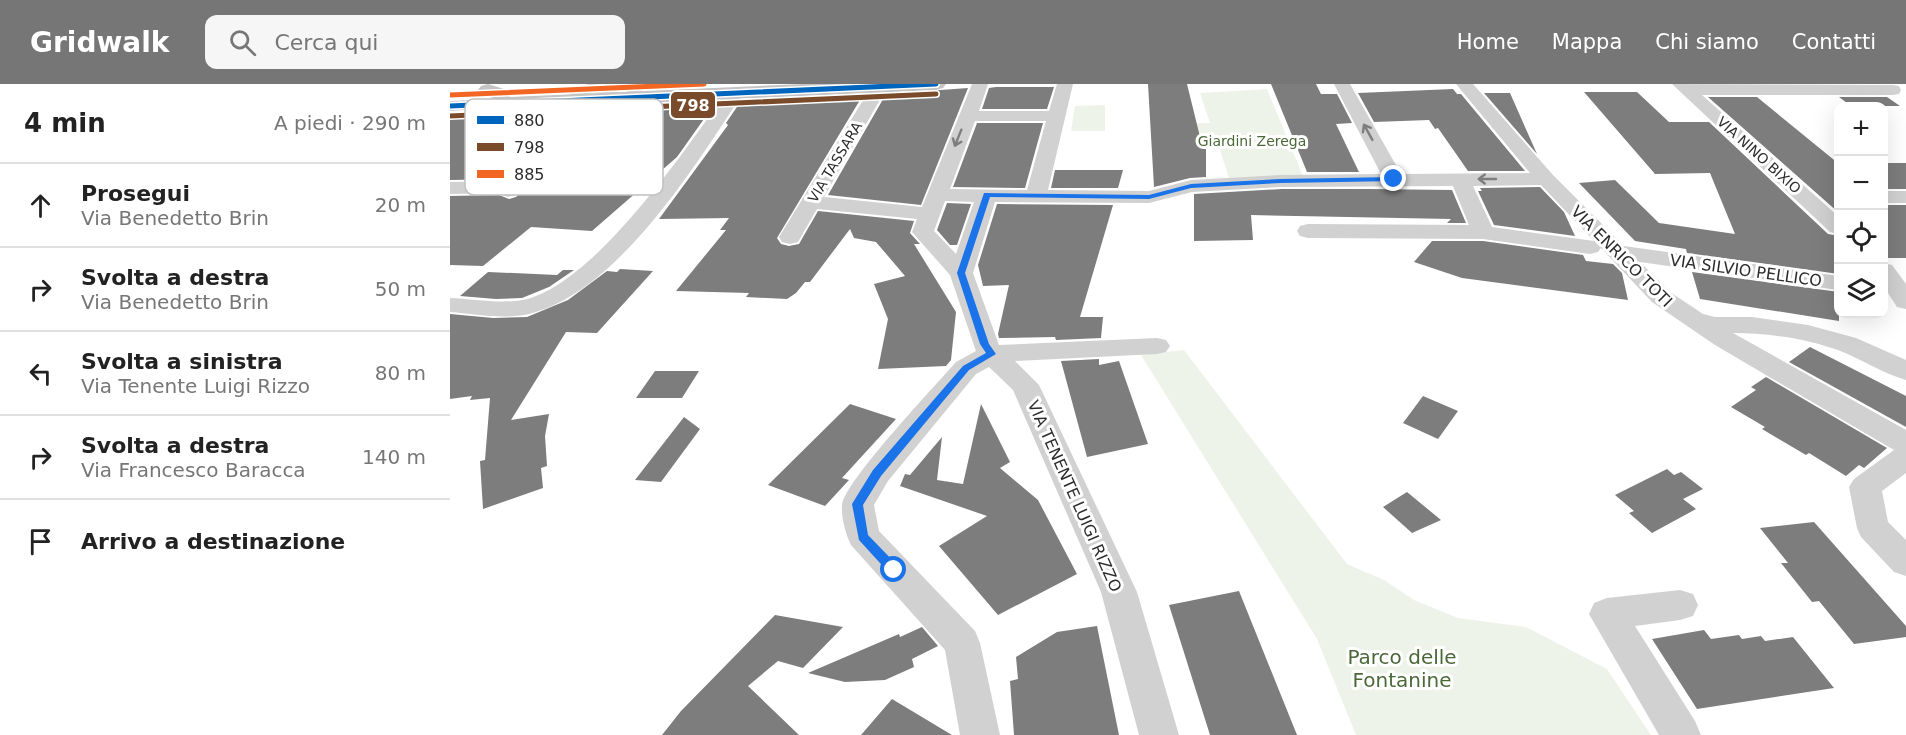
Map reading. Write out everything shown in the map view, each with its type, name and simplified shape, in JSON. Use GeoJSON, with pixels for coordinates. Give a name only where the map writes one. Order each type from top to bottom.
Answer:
{"type":"FeatureCollection","features":[{"type":"Feature","properties":{"kind":"main road"},"geometry":{"type":"LineString","coordinates":[[480,87],[607,96],[936,84]]}},
{"type":"Feature","properties":{"kind":"main road"},"geometry":{"type":"LineString","coordinates":[[480,87],[497,93],[502,99]]}},
{"type":"Feature","properties":{"kind":"main road"},"geometry":{"type":"LineString","coordinates":[[528,99],[567,92]]}},
{"type":"Feature","properties":{"kind":"street","name":"VIA TENENTE LUIGI RIZZO"},"geometry":{"type":"LineString","coordinates":[[980,84],[923,232],[961,273],[985,344],[991,354],[1025,385],[1119,592],[1159,735]]}},
{"type":"Feature","properties":{"kind":"street"},"geometry":{"type":"LineString","coordinates":[[1036,195],[1065,84]]}},
{"type":"Feature","properties":{"kind":"street"},"geometry":{"type":"LineString","coordinates":[[1342,84],[1394,179]]}},
{"type":"Feature","properties":{"kind":"street","name":"VIA ENRICO TOTI"},"geometry":{"type":"LineString","coordinates":[[1464,84],[1546,179],[1661,297],[1693,319],[1906,443]]}},
{"type":"Feature","properties":{"kind":"street","name":"VIA TASSARA"},"geometry":{"type":"LineString","coordinates":[[790,237],[880,86]]}},
{"type":"Feature","properties":{"kind":"street"},"geometry":{"type":"LineString","coordinates":[[453,106],[480,87]]}},
{"type":"Feature","properties":{"kind":"street"},"geometry":{"type":"LineString","coordinates":[[1683,87],[1895,91]]}},
{"type":"Feature","properties":{"kind":"street","name":"VIA NINO BIXIO"},"geometry":{"type":"LineString","coordinates":[[1683,87],[1834,222]]}},
{"type":"Feature","properties":{"kind":"street"},"geometry":{"type":"LineString","coordinates":[[663,192],[698,148],[734,93]]}},
{"type":"Feature","properties":{"kind":"street"},"geometry":{"type":"LineString","coordinates":[[604,99],[607,96]]}},
{"type":"Feature","properties":{"kind":"street"},"geometry":{"type":"LineString","coordinates":[[967,116],[1057,116]]}},
{"type":"Feature","properties":{"kind":"street"},"geometry":{"type":"LineString","coordinates":[[811,202],[932,205],[987,195],[1149,197],[1191,186],[1281,181],[1546,179]]}},
{"type":"Feature","properties":{"kind":"street"},"geometry":{"type":"LineString","coordinates":[[1460,180],[1483,232]]}},
{"type":"Feature","properties":{"kind":"street"},"geometry":{"type":"LineString","coordinates":[[450,188],[465,188]]}},
{"type":"Feature","properties":{"kind":"street"},"geometry":{"type":"LineString","coordinates":[[450,305],[527,307],[552,299],[577,283],[638,224],[661,195]]}},
{"type":"Feature","properties":{"kind":"street"},"geometry":{"type":"LineString","coordinates":[[961,273],[987,195]]}},
{"type":"Feature","properties":{"kind":"street"},"geometry":{"type":"LineString","coordinates":[[1888,197],[1906,197]]}},
{"type":"Feature","properties":{"kind":"street"},"geometry":{"type":"LineString","coordinates":[[1807,198],[1834,198]]}},
{"type":"Feature","properties":{"kind":"street"},"geometry":{"type":"LineString","coordinates":[[1308,231],[1483,232],[1590,247]]}},
{"type":"Feature","properties":{"kind":"street","name":"VIA SILVIO PELLICO"},"geometry":{"type":"LineString","coordinates":[[1618,252],[1834,282]]}},
{"type":"Feature","properties":{"kind":"street"},"geometry":{"type":"LineString","coordinates":[[1888,268],[1906,266]]}},
{"type":"Feature","properties":{"kind":"street"},"geometry":{"type":"LineString","coordinates":[[1888,277],[1896,295]]}},
{"type":"Feature","properties":{"kind":"street"},"geometry":{"type":"LineString","coordinates":[[1693,319],[1714,325],[1752,325],[1808,333],[1847,344],[1906,371]]}},
{"type":"Feature","properties":{"kind":"street"},"geometry":{"type":"LineString","coordinates":[[980,735],[962,643],[863,536],[858,504],[877,473],[966,368],[991,354],[1157,346]]}},
{"type":"Feature","properties":{"kind":"street"},"geometry":{"type":"LineString","coordinates":[[1906,457],[1865,487],[1873,528],[1906,562]]}},
{"type":"Feature","properties":{"kind":"street"},"geometry":{"type":"LineString","coordinates":[[1680,605],[1607,614],[1682,735]]}},
{"type":"Feature","properties":{"kind":"green space","name":"Giardini Zerega"},"geometry":{"type":"Polygon","coordinates":[[[1267,89],[1303,176],[1229,178],[1217,141],[1181,142],[1175,124],[1210,123],[1200,93],[1267,89]]]}},
{"type":"Feature","properties":{"kind":"green space"},"geometry":{"type":"Polygon","coordinates":[[[1105,105],[1105,131],[1071,131],[1075,106],[1105,105]]]}},
{"type":"Feature","properties":{"kind":"green space","name":"Parco delle Fontanine"},"geometry":{"type":"Polygon","coordinates":[[[1184,350],[1347,564],[1384,580],[1414,600],[1458,618],[1526,627],[1607,669],[1651,735],[1356,735],[1317,639],[1141,355],[1184,350]]]}},
{"type":"Feature","properties":{"kind":"building"},"geometry":{"type":"Polygon","coordinates":[[[1148,84],[1187,84],[1203,149],[1206,149],[1206,177],[1190,178],[1154,187],[1148,84]]]}},
{"type":"Feature","properties":{"kind":"building"},"geometry":{"type":"Polygon","coordinates":[[[1271,84],[1316,84],[1321,94],[1337,94],[1352,123],[1336,124],[1359,172],[1307,172],[1271,84]]]}},
{"type":"Feature","properties":{"kind":"building"},"geometry":{"type":"Polygon","coordinates":[[[1054,87],[1047,109],[982,109],[989,88],[1054,87]]]}},
{"type":"Feature","properties":{"kind":"building"},"geometry":{"type":"Polygon","coordinates":[[[968,88],[921,205],[828,195],[886,94],[968,88]]]}},
{"type":"Feature","properties":{"kind":"building"},"geometry":{"type":"Polygon","coordinates":[[[1453,89],[1457,94],[1461,94],[1525,171],[1468,171],[1438,128],[1435,129],[1429,120],[1374,122],[1358,93],[1453,89]]]}},
{"type":"Feature","properties":{"kind":"building"},"geometry":{"type":"Polygon","coordinates":[[[1584,92],[1637,92],[1669,122],[1709,122],[1828,234],[1834,235],[1834,273],[1687,253],[1686,249],[1635,241],[1579,183],[1615,180],[1659,223],[1735,234],[1710,173],[1655,174],[1584,92]]]}},
{"type":"Feature","properties":{"kind":"building"},"geometry":{"type":"Polygon","coordinates":[[[1484,93],[1510,93],[1537,154],[1484,93]]]}},
{"type":"Feature","properties":{"kind":"building"},"geometry":{"type":"Polygon","coordinates":[[[863,95],[777,238],[781,244],[789,246],[799,244],[818,211],[914,221],[910,233],[920,244],[914,244],[956,312],[951,360],[946,366],[878,369],[888,319],[874,284],[905,276],[876,242],[854,238],[850,229],[810,282],[805,282],[796,293],[787,299],[746,297],[749,293],[676,291],[726,230],[720,230],[729,218],[659,219],[728,125],[726,123],[741,101],[863,95]]]}},
{"type":"Feature","properties":{"kind":"building"},"geometry":{"type":"Polygon","coordinates":[[[1708,97],[1757,97],[1834,160],[1834,209],[1708,97]]]}},
{"type":"Feature","properties":{"kind":"building"},"geometry":{"type":"Polygon","coordinates":[[[1839,97],[1887,97],[1900,106],[1888,106],[1888,102],[1846,102],[1839,97]]]}},
{"type":"Feature","properties":{"kind":"building"},"geometry":{"type":"Polygon","coordinates":[[[716,102],[677,157],[663,169],[663,105],[716,102]]]}},
{"type":"Feature","properties":{"kind":"building"},"geometry":{"type":"Polygon","coordinates":[[[465,112],[465,180],[450,180],[450,113],[465,112]]]}},
{"type":"Feature","properties":{"kind":"building"},"geometry":{"type":"Polygon","coordinates":[[[977,123],[1043,123],[1025,188],[953,187],[977,123]]]}},
{"type":"Feature","properties":{"kind":"building"},"geometry":{"type":"Polygon","coordinates":[[[1888,163],[1906,163],[1906,189],[1888,189],[1888,163]]]}},
{"type":"Feature","properties":{"kind":"building"},"geometry":{"type":"Polygon","coordinates":[[[1055,170],[1123,170],[1118,188],[1051,188],[1055,170]]]}},
{"type":"Feature","properties":{"kind":"building"},"geometry":{"type":"Polygon","coordinates":[[[1540,187],[1564,212],[1575,236],[1494,225],[1478,191],[1482,191],[1480,188],[1540,187]]]}},
{"type":"Feature","properties":{"kind":"building"},"geometry":{"type":"Polygon","coordinates":[[[1282,189],[1452,190],[1466,223],[1447,223],[1451,219],[1251,215],[1253,240],[1194,241],[1194,194],[1282,189]]]}},
{"type":"Feature","properties":{"kind":"building"},"geometry":{"type":"Polygon","coordinates":[[[499,195],[509,199],[518,195],[633,195],[592,231],[531,227],[483,266],[450,265],[450,196],[499,195]]]}},
{"type":"Feature","properties":{"kind":"building"},"geometry":{"type":"Polygon","coordinates":[[[947,203],[971,204],[957,245],[950,245],[937,230],[947,203]]]}},
{"type":"Feature","properties":{"kind":"building"},"geometry":{"type":"Polygon","coordinates":[[[997,204],[1113,205],[1080,317],[1103,317],[1101,338],[1056,340],[1055,337],[999,338],[1009,285],[983,286],[978,265],[997,204]]]}},
{"type":"Feature","properties":{"kind":"building"},"geometry":{"type":"Polygon","coordinates":[[[1888,205],[1906,205],[1906,258],[1888,258],[1888,205]]]}},
{"type":"Feature","properties":{"kind":"building"},"geometry":{"type":"Polygon","coordinates":[[[1432,241],[1483,241],[1583,255],[1586,261],[1613,264],[1622,273],[1628,300],[1462,278],[1414,262],[1432,241]]]}},
{"type":"Feature","properties":{"kind":"building"},"geometry":{"type":"Polygon","coordinates":[[[620,269],[653,271],[597,333],[566,332],[511,420],[549,414],[545,436],[547,466],[541,468],[543,488],[483,509],[480,461],[485,460],[490,398],[470,400],[472,396],[450,399],[450,314],[493,318],[527,317],[568,300],[607,271],[617,272],[620,269]]]}},
{"type":"Feature","properties":{"kind":"building"},"geometry":{"type":"Polygon","coordinates":[[[563,270],[574,270],[549,287],[522,298],[496,299],[460,296],[488,272],[557,275],[563,270]]]}},
{"type":"Feature","properties":{"kind":"building"},"geometry":{"type":"Polygon","coordinates":[[[1692,272],[1834,291],[1834,318],[1839,318],[1839,321],[1700,299],[1692,272]]]}},
{"type":"Feature","properties":{"kind":"building"},"geometry":{"type":"Polygon","coordinates":[[[1810,347],[1906,396],[1906,427],[1789,362],[1810,347]]]}},
{"type":"Feature","properties":{"kind":"building"},"geometry":{"type":"Polygon","coordinates":[[[1099,359],[1099,365],[1119,361],[1148,444],[1087,457],[1061,361],[1099,359]]]}},
{"type":"Feature","properties":{"kind":"building"},"geometry":{"type":"Polygon","coordinates":[[[655,371],[699,371],[682,398],[636,398],[655,371]]]}},
{"type":"Feature","properties":{"kind":"building"},"geometry":{"type":"Polygon","coordinates":[[[1766,377],[1887,448],[1864,468],[1859,465],[1846,476],[1809,453],[1806,455],[1762,429],[1765,427],[1731,407],[1756,390],[1751,387],[1766,377]]]}},
{"type":"Feature","properties":{"kind":"building"},"geometry":{"type":"Polygon","coordinates":[[[1423,396],[1458,411],[1438,439],[1403,423],[1423,396]]]}},
{"type":"Feature","properties":{"kind":"building"},"geometry":{"type":"Polygon","coordinates":[[[850,404],[896,419],[842,478],[849,480],[825,506],[768,485],[850,404]]]}},
{"type":"Feature","properties":{"kind":"building"},"geometry":{"type":"Polygon","coordinates":[[[981,404],[1010,462],[1000,468],[1038,500],[1077,574],[998,615],[939,546],[987,516],[900,486],[905,474],[910,475],[942,437],[937,480],[963,484],[981,404]]]}},
{"type":"Feature","properties":{"kind":"building"},"geometry":{"type":"Polygon","coordinates":[[[684,417],[700,429],[661,482],[635,480],[684,417]]]}},
{"type":"Feature","properties":{"kind":"building"},"geometry":{"type":"Polygon","coordinates":[[[1667,469],[1674,475],[1681,472],[1703,489],[1683,499],[1696,509],[1652,533],[1629,513],[1634,511],[1615,495],[1667,469]]]}},
{"type":"Feature","properties":{"kind":"building"},"geometry":{"type":"Polygon","coordinates":[[[1407,492],[1441,520],[1412,533],[1383,507],[1407,492]]]}},
{"type":"Feature","properties":{"kind":"building"},"geometry":{"type":"Polygon","coordinates":[[[1814,522],[1906,626],[1906,637],[1854,644],[1819,601],[1812,602],[1781,563],[1788,563],[1760,528],[1814,522]]]}},
{"type":"Feature","properties":{"kind":"building"},"geometry":{"type":"Polygon","coordinates":[[[1239,591],[1297,735],[1210,735],[1169,605],[1239,591]]]}},
{"type":"Feature","properties":{"kind":"building"},"geometry":{"type":"Polygon","coordinates":[[[775,615],[843,627],[803,668],[778,661],[748,686],[799,735],[662,735],[681,711],[775,615]]]}},
{"type":"Feature","properties":{"kind":"building"},"geometry":{"type":"Polygon","coordinates":[[[1097,626],[1119,735],[1014,735],[1010,681],[1018,679],[1016,657],[1057,632],[1097,626]]]}},
{"type":"Feature","properties":{"kind":"building"},"geometry":{"type":"Polygon","coordinates":[[[922,627],[938,646],[912,659],[914,667],[885,680],[845,682],[808,673],[899,634],[900,637],[922,627]]]}},
{"type":"Feature","properties":{"kind":"building"},"geometry":{"type":"Polygon","coordinates":[[[1704,630],[1711,639],[1739,635],[1742,639],[1761,636],[1765,641],[1793,637],[1834,688],[1697,709],[1652,639],[1704,630]]]}},
{"type":"Feature","properties":{"kind":"building"},"geometry":{"type":"Polygon","coordinates":[[[892,699],[952,735],[861,735],[892,699]]]}},
{"type":"Feature","properties":{"kind":"transit line","name":"885"},"geometry":{"type":"LineString","coordinates":[[450,95],[704,84]]}},
{"type":"Feature","properties":{"kind":"transit line","name":"880"},"geometry":{"type":"LineString","coordinates":[[605,99],[936,84]]}},
{"type":"Feature","properties":{"kind":"transit line","name":"798"},"geometry":{"type":"LineString","coordinates":[[663,106],[936,94]]}},
{"type":"Feature","properties":{"kind":"transit line","name":"880"},"geometry":{"type":"LineString","coordinates":[[450,106],[465,105]]}},
{"type":"Feature","properties":{"kind":"transit line","name":"798"},"geometry":{"type":"LineString","coordinates":[[450,116],[465,115]]}},
{"type":"Feature","properties":{"kind":"route"},"geometry":{"type":"LineString","coordinates":[[894,570],[863,536],[858,504],[877,473],[966,368],[991,354],[985,344],[961,273],[987,195],[1149,197],[1191,186],[1281,181],[1394,179]]}}]}
